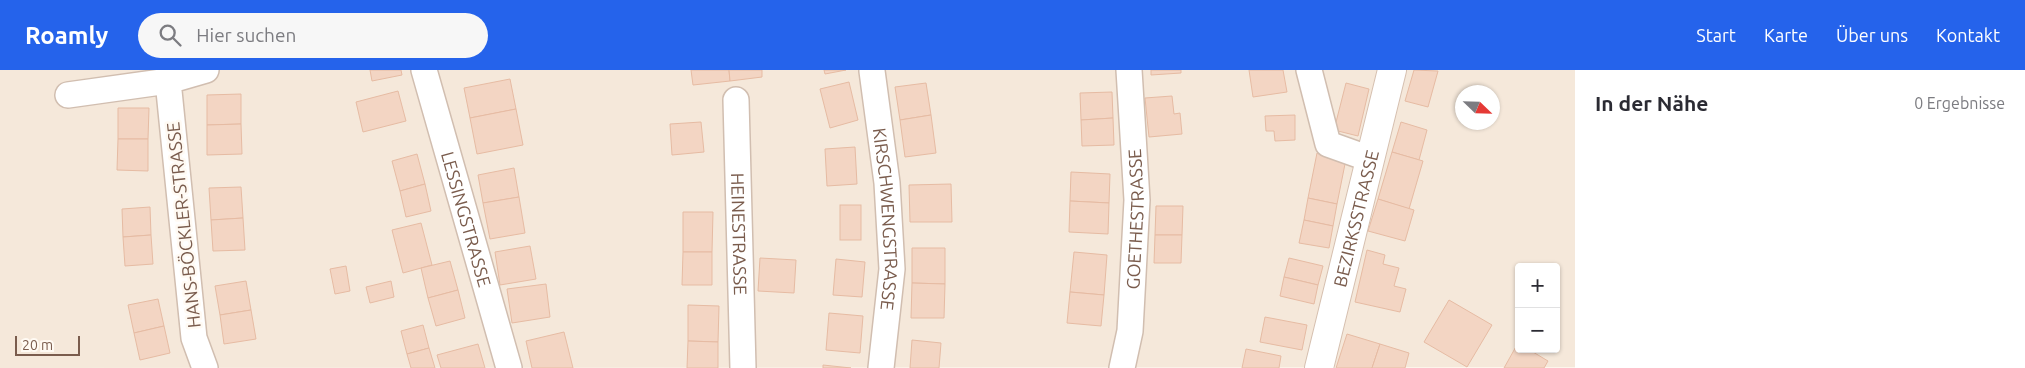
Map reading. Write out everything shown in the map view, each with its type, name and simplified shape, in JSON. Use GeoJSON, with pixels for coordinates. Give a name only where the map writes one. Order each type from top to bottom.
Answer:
{"type":"FeatureCollection","features":[{"type":"Feature","properties":{"kind":"main road","name":"BEZIRKSSTRASSE"},"geometry":{"type":"LineString","coordinates":[[1319,368],[1392,70]]}},
{"type":"Feature","properties":{"kind":"street"},"geometry":{"type":"LineString","coordinates":[[68,95],[168,81],[206,70]]}},
{"type":"Feature","properties":{"kind":"street","name":"LESSINGSTRASSE"},"geometry":{"type":"LineString","coordinates":[[424,70],[509,368]]}},
{"type":"Feature","properties":{"kind":"street","name":"GOETHESTRASSE"},"geometry":{"type":"LineString","coordinates":[[1122,368],[1130,331],[1137,200],[1129,70]]}},
{"type":"Feature","properties":{"kind":"street"},"geometry":{"type":"LineString","coordinates":[[1309,70],[1328,144],[1370,158]]}},
{"type":"Feature","properties":{"kind":"street","name":"KIRSCHWENGSTRASSE"},"geometry":{"type":"LineString","coordinates":[[872,71],[887,183],[892,269],[881,368]]}},
{"type":"Feature","properties":{"kind":"street","name":"HANS-BÖCKLER-STRASSE"},"geometry":{"type":"LineString","coordinates":[[168,81],[194,338],[205,368]]}},
{"type":"Feature","properties":{"kind":"street","name":"HEINESTRASSE"},"geometry":{"type":"LineString","coordinates":[[736,100],[743,368]]}},
{"type":"Feature","properties":{"kind":"shaded area"},"geometry":{"type":"Polygon","coordinates":[[[0,70],[1575,70],[1575,367],[0,368],[0,70]]]}},
{"type":"Feature","properties":{"kind":"building"},"geometry":{"type":"Polygon","coordinates":[[[370,70],[401,70],[402,75],[372,81],[370,70]]]}},
{"type":"Feature","properties":{"kind":"building"},"geometry":{"type":"Polygon","coordinates":[[[691,70],[729,70],[730,81],[693,85],[691,70]]]}},
{"type":"Feature","properties":{"kind":"building"},"geometry":{"type":"Polygon","coordinates":[[[729,70],[762,70],[762,77],[730,81],[729,70]]]}},
{"type":"Feature","properties":{"kind":"building"},"geometry":{"type":"Polygon","coordinates":[[[824,70],[846,70],[825,74],[824,70]]]}},
{"type":"Feature","properties":{"kind":"building"},"geometry":{"type":"Polygon","coordinates":[[[1151,70],[1181,70],[1181,73],[1151,75],[1151,70]]]}},
{"type":"Feature","properties":{"kind":"building"},"geometry":{"type":"Polygon","coordinates":[[[1249,70],[1283,70],[1287,92],[1253,97],[1249,70]]]}},
{"type":"Feature","properties":{"kind":"building"},"geometry":{"type":"Polygon","coordinates":[[[1414,70],[1438,71],[1428,107],[1405,101],[1414,70]]]}},
{"type":"Feature","properties":{"kind":"building"},"geometry":{"type":"Polygon","coordinates":[[[510,79],[516,109],[470,118],[464,88],[510,79]]]}},
{"type":"Feature","properties":{"kind":"building"},"geometry":{"type":"Polygon","coordinates":[[[849,82],[858,120],[830,128],[820,89],[849,82]]]}},
{"type":"Feature","properties":{"kind":"building"},"geometry":{"type":"Polygon","coordinates":[[[926,83],[931,115],[900,120],[895,87],[926,83]]]}},
{"type":"Feature","properties":{"kind":"building"},"geometry":{"type":"Polygon","coordinates":[[[1346,83],[1369,89],[1358,136],[1334,130],[1346,83]]]}},
{"type":"Feature","properties":{"kind":"building"},"geometry":{"type":"Polygon","coordinates":[[[398,91],[406,121],[363,132],[356,102],[398,91]]]}},
{"type":"Feature","properties":{"kind":"building"},"geometry":{"type":"Polygon","coordinates":[[[1112,92],[1113,118],[1081,120],[1080,93],[1112,92]]]}},
{"type":"Feature","properties":{"kind":"building"},"geometry":{"type":"Polygon","coordinates":[[[241,94],[241,124],[207,125],[207,95],[241,94]]]}},
{"type":"Feature","properties":{"kind":"building"},"geometry":{"type":"Polygon","coordinates":[[[1172,96],[1174,114],[1180,113],[1182,134],[1149,137],[1145,98],[1172,96]]]}},
{"type":"Feature","properties":{"kind":"building"},"geometry":{"type":"Polygon","coordinates":[[[118,108],[149,108],[148,139],[118,139],[118,108]]]}},
{"type":"Feature","properties":{"kind":"building"},"geometry":{"type":"Polygon","coordinates":[[[516,109],[523,145],[477,154],[470,118],[516,109]]]}},
{"type":"Feature","properties":{"kind":"building"},"geometry":{"type":"Polygon","coordinates":[[[931,115],[936,153],[905,157],[900,120],[931,115]]]}},
{"type":"Feature","properties":{"kind":"building"},"geometry":{"type":"Polygon","coordinates":[[[1295,115],[1295,140],[1275,141],[1274,131],[1266,131],[1265,116],[1295,115]]]}},
{"type":"Feature","properties":{"kind":"building"},"geometry":{"type":"Polygon","coordinates":[[[1113,118],[1114,145],[1082,146],[1081,120],[1113,118]]]}},
{"type":"Feature","properties":{"kind":"building"},"geometry":{"type":"Polygon","coordinates":[[[701,122],[704,152],[672,155],[670,124],[701,122]]]}},
{"type":"Feature","properties":{"kind":"building"},"geometry":{"type":"Polygon","coordinates":[[[1401,122],[1427,130],[1419,160],[1392,152],[1401,122]]]}},
{"type":"Feature","properties":{"kind":"building"},"geometry":{"type":"Polygon","coordinates":[[[241,124],[242,154],[207,155],[207,125],[241,124]]]}},
{"type":"Feature","properties":{"kind":"building"},"geometry":{"type":"Polygon","coordinates":[[[118,139],[148,139],[148,171],[117,170],[118,139]]]}},
{"type":"Feature","properties":{"kind":"building"},"geometry":{"type":"Polygon","coordinates":[[[855,147],[857,184],[827,186],[825,149],[855,147]]]}},
{"type":"Feature","properties":{"kind":"building"},"geometry":{"type":"Polygon","coordinates":[[[1392,152],[1423,161],[1409,209],[1378,199],[1392,152]]]}},
{"type":"Feature","properties":{"kind":"building"},"geometry":{"type":"Polygon","coordinates":[[[1317,153],[1346,159],[1337,204],[1308,198],[1317,153]]]}},
{"type":"Feature","properties":{"kind":"building"},"geometry":{"type":"Polygon","coordinates":[[[417,154],[425,184],[400,191],[392,161],[417,154]]]}},
{"type":"Feature","properties":{"kind":"building"},"geometry":{"type":"Polygon","coordinates":[[[514,168],[519,197],[483,203],[478,175],[514,168]]]}},
{"type":"Feature","properties":{"kind":"building"},"geometry":{"type":"Polygon","coordinates":[[[1071,172],[1110,174],[1109,203],[1070,201],[1071,172]]]}},
{"type":"Feature","properties":{"kind":"building"},"geometry":{"type":"Polygon","coordinates":[[[425,184],[431,211],[406,217],[400,191],[425,184]]]}},
{"type":"Feature","properties":{"kind":"building"},"geometry":{"type":"Polygon","coordinates":[[[951,184],[952,222],[910,222],[909,185],[951,184]]]}},
{"type":"Feature","properties":{"kind":"building"},"geometry":{"type":"Polygon","coordinates":[[[241,187],[243,218],[211,220],[209,188],[241,187]]]}},
{"type":"Feature","properties":{"kind":"building"},"geometry":{"type":"Polygon","coordinates":[[[519,197],[525,233],[490,239],[483,203],[519,197]]]}},
{"type":"Feature","properties":{"kind":"building"},"geometry":{"type":"Polygon","coordinates":[[[1308,198],[1337,204],[1333,226],[1304,220],[1308,198]]]}},
{"type":"Feature","properties":{"kind":"building"},"geometry":{"type":"Polygon","coordinates":[[[1378,199],[1414,210],[1405,241],[1368,231],[1378,199]]]}},
{"type":"Feature","properties":{"kind":"building"},"geometry":{"type":"Polygon","coordinates":[[[1070,201],[1109,203],[1108,234],[1069,232],[1070,201]]]}},
{"type":"Feature","properties":{"kind":"building"},"geometry":{"type":"Polygon","coordinates":[[[840,205],[861,205],[861,240],[840,240],[840,205]]]}},
{"type":"Feature","properties":{"kind":"building"},"geometry":{"type":"Polygon","coordinates":[[[1156,206],[1183,206],[1182,235],[1155,235],[1156,206]]]}},
{"type":"Feature","properties":{"kind":"building"},"geometry":{"type":"Polygon","coordinates":[[[150,207],[151,235],[123,237],[122,209],[150,207]]]}},
{"type":"Feature","properties":{"kind":"building"},"geometry":{"type":"Polygon","coordinates":[[[683,212],[713,212],[712,252],[683,252],[683,212]]]}},
{"type":"Feature","properties":{"kind":"building"},"geometry":{"type":"Polygon","coordinates":[[[243,218],[245,250],[213,251],[211,220],[243,218]]]}},
{"type":"Feature","properties":{"kind":"building"},"geometry":{"type":"Polygon","coordinates":[[[1304,220],[1333,226],[1329,248],[1299,243],[1304,220]]]}},
{"type":"Feature","properties":{"kind":"building"},"geometry":{"type":"Polygon","coordinates":[[[421,223],[432,265],[403,273],[392,230],[421,223]]]}},
{"type":"Feature","properties":{"kind":"building"},"geometry":{"type":"Polygon","coordinates":[[[151,235],[153,264],[125,266],[123,237],[151,235]]]}},
{"type":"Feature","properties":{"kind":"building"},"geometry":{"type":"Polygon","coordinates":[[[1155,235],[1182,235],[1181,263],[1154,263],[1155,235]]]}},
{"type":"Feature","properties":{"kind":"building"},"geometry":{"type":"Polygon","coordinates":[[[530,246],[536,279],[500,285],[495,252],[530,246]]]}},
{"type":"Feature","properties":{"kind":"building"},"geometry":{"type":"Polygon","coordinates":[[[912,248],[945,248],[945,284],[912,283],[912,248]]]}},
{"type":"Feature","properties":{"kind":"building"},"geometry":{"type":"Polygon","coordinates":[[[1367,250],[1385,255],[1383,264],[1399,268],[1394,286],[1406,289],[1400,312],[1355,302],[1367,250]]]}},
{"type":"Feature","properties":{"kind":"building"},"geometry":{"type":"Polygon","coordinates":[[[683,252],[712,252],[712,285],[682,285],[683,252]]]}},
{"type":"Feature","properties":{"kind":"building"},"geometry":{"type":"Polygon","coordinates":[[[1074,252],[1107,255],[1104,295],[1070,292],[1074,252]]]}},
{"type":"Feature","properties":{"kind":"building"},"geometry":{"type":"Polygon","coordinates":[[[760,258],[796,260],[794,293],[758,291],[760,258]]]}},
{"type":"Feature","properties":{"kind":"building"},"geometry":{"type":"Polygon","coordinates":[[[1289,258],[1323,266],[1318,285],[1284,277],[1289,258]]]}},
{"type":"Feature","properties":{"kind":"building"},"geometry":{"type":"Polygon","coordinates":[[[836,259],[865,262],[862,297],[833,295],[836,259]]]}},
{"type":"Feature","properties":{"kind":"building"},"geometry":{"type":"Polygon","coordinates":[[[450,261],[458,290],[428,298],[421,268],[450,261]]]}},
{"type":"Feature","properties":{"kind":"building"},"geometry":{"type":"Polygon","coordinates":[[[346,266],[350,291],[335,294],[330,269],[346,266]]]}},
{"type":"Feature","properties":{"kind":"building"},"geometry":{"type":"Polygon","coordinates":[[[1284,277],[1318,285],[1314,304],[1280,296],[1284,277]]]}},
{"type":"Feature","properties":{"kind":"building"},"geometry":{"type":"Polygon","coordinates":[[[246,281],[251,310],[220,315],[215,286],[246,281]]]}},
{"type":"Feature","properties":{"kind":"building"},"geometry":{"type":"Polygon","coordinates":[[[391,281],[394,297],[370,303],[366,287],[391,281]]]}},
{"type":"Feature","properties":{"kind":"building"},"geometry":{"type":"Polygon","coordinates":[[[912,283],[945,284],[944,318],[911,318],[912,283]]]}},
{"type":"Feature","properties":{"kind":"building"},"geometry":{"type":"Polygon","coordinates":[[[546,284],[550,317],[512,323],[507,289],[546,284]]]}},
{"type":"Feature","properties":{"kind":"building"},"geometry":{"type":"Polygon","coordinates":[[[458,290],[465,318],[436,326],[428,298],[458,290]]]}},
{"type":"Feature","properties":{"kind":"building"},"geometry":{"type":"Polygon","coordinates":[[[1070,292],[1104,295],[1101,326],[1067,323],[1070,292]]]}},
{"type":"Feature","properties":{"kind":"building"},"geometry":{"type":"Polygon","coordinates":[[[158,299],[164,326],[134,333],[128,305],[158,299]]]}},
{"type":"Feature","properties":{"kind":"building"},"geometry":{"type":"Polygon","coordinates":[[[1449,300],[1492,325],[1467,367],[1424,342],[1449,300]]]}},
{"type":"Feature","properties":{"kind":"building"},"geometry":{"type":"Polygon","coordinates":[[[688,305],[719,306],[718,342],[688,341],[688,305]]]}},
{"type":"Feature","properties":{"kind":"building"},"geometry":{"type":"Polygon","coordinates":[[[251,310],[256,339],[224,344],[220,315],[251,310]]]}},
{"type":"Feature","properties":{"kind":"building"},"geometry":{"type":"Polygon","coordinates":[[[829,313],[863,316],[860,353],[826,350],[829,313]]]}},
{"type":"Feature","properties":{"kind":"building"},"geometry":{"type":"Polygon","coordinates":[[[1265,317],[1307,325],[1302,350],[1260,342],[1265,317]]]}},
{"type":"Feature","properties":{"kind":"building"},"geometry":{"type":"Polygon","coordinates":[[[423,325],[429,348],[407,354],[401,331],[423,325]]]}},
{"type":"Feature","properties":{"kind":"building"},"geometry":{"type":"Polygon","coordinates":[[[164,326],[170,353],[140,360],[134,333],[164,326]]]}},
{"type":"Feature","properties":{"kind":"building"},"geometry":{"type":"Polygon","coordinates":[[[564,332],[573,368],[532,368],[526,341],[564,332]]]}},
{"type":"Feature","properties":{"kind":"building"},"geometry":{"type":"Polygon","coordinates":[[[1347,334],[1380,344],[1372,368],[1336,368],[1347,334]]]}},
{"type":"Feature","properties":{"kind":"building"},"geometry":{"type":"Polygon","coordinates":[[[912,340],[941,343],[939,368],[910,368],[912,340]]]}},
{"type":"Feature","properties":{"kind":"building"},"geometry":{"type":"Polygon","coordinates":[[[688,341],[718,342],[718,368],[687,368],[688,341]]]}},
{"type":"Feature","properties":{"kind":"building"},"geometry":{"type":"Polygon","coordinates":[[[478,344],[485,368],[441,368],[437,355],[478,344]]]}},
{"type":"Feature","properties":{"kind":"building"},"geometry":{"type":"Polygon","coordinates":[[[1380,344],[1409,353],[1405,368],[1372,368],[1380,344]]]}},
{"type":"Feature","properties":{"kind":"building"},"geometry":{"type":"Polygon","coordinates":[[[429,348],[435,368],[411,368],[407,354],[429,348]]]}},
{"type":"Feature","properties":{"kind":"building"},"geometry":{"type":"Polygon","coordinates":[[[1515,348],[1515,353],[1535,353],[1548,361],[1544,368],[1504,368],[1515,348]]]}},
{"type":"Feature","properties":{"kind":"building"},"geometry":{"type":"Polygon","coordinates":[[[1246,349],[1281,356],[1279,368],[1242,368],[1246,349]]]}},
{"type":"Feature","properties":{"kind":"building"},"geometry":{"type":"Polygon","coordinates":[[[823,365],[851,368],[823,368],[823,365]]]}}]}
